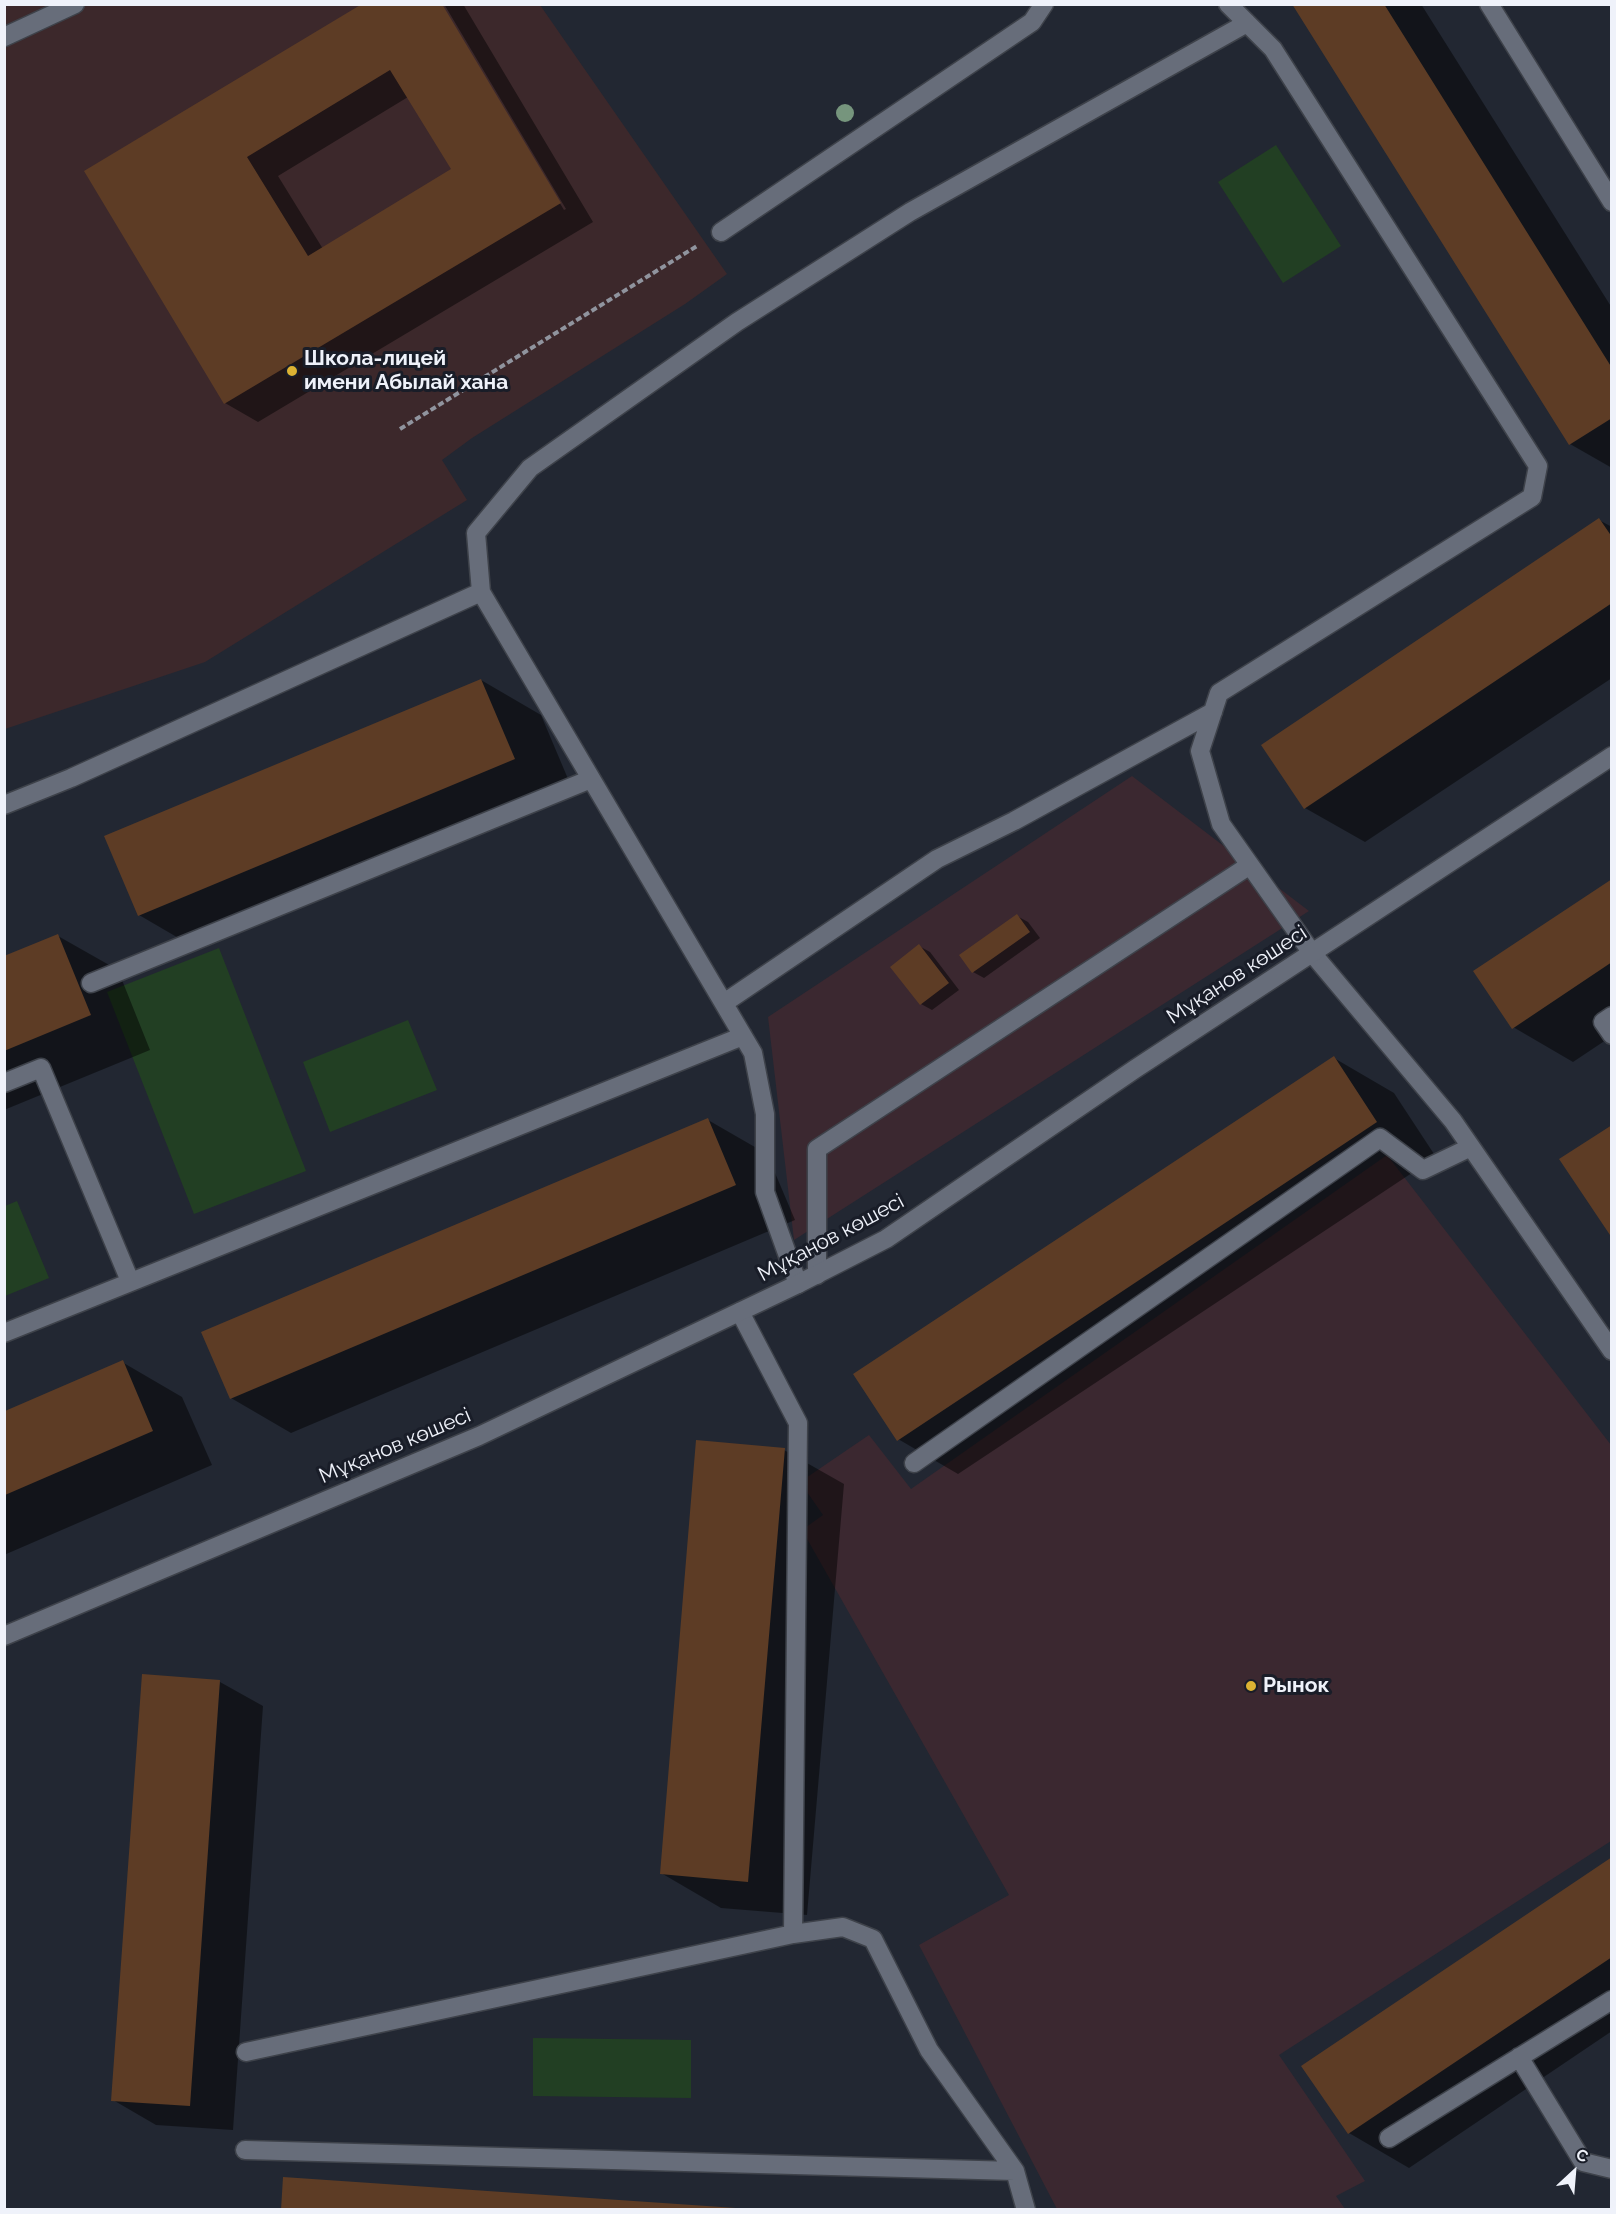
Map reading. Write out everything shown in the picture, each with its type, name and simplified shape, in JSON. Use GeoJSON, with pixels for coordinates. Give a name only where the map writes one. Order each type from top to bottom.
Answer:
{"type":"FeatureCollection","features":[{"type":"Feature","properties":{"kind":"street"},"geometry":{"type":"LineString","coordinates":[[4,37],[75,4]]}},
{"type":"Feature","properties":{"kind":"street"},"geometry":{"type":"LineString","coordinates":[[721,232],[1032,22],[1044,4]]}},
{"type":"Feature","properties":{"kind":"street"},"geometry":{"type":"LineString","coordinates":[[1228,4],[1273,49],[1538,466],[1532,498],[1219,693],[1200,751],[1221,824],[1312,953],[1453,1121],[1611,1351]]}},
{"type":"Feature","properties":{"kind":"street"},"geometry":{"type":"LineString","coordinates":[[1489,4],[1611,202]]}},
{"type":"Feature","properties":{"kind":"street"},"geometry":{"type":"LineString","coordinates":[[798,1284],[765,1192],[765,1114],[753,1053],[481,592],[476,534],[530,468],[737,322],[910,212],[1247,23]]}},
{"type":"Feature","properties":{"kind":"street"},"geometry":{"type":"LineString","coordinates":[[4,805],[71,778],[481,592]]}},
{"type":"Feature","properties":{"kind":"street"},"geometry":{"type":"LineString","coordinates":[[724,1003],[937,859],[1014,821],[1213,712]]}},
{"type":"Feature","properties":{"kind":"street","name":"Мұқанов көшесі"},"geometry":{"type":"LineString","coordinates":[[4,1636],[479,1436],[817,1275],[886,1239],[1126,1076],[1611,756]]}},
{"type":"Feature","properties":{"kind":"street"},"geometry":{"type":"LineString","coordinates":[[91,983],[591,779]]}},
{"type":"Feature","properties":{"kind":"street"},"geometry":{"type":"LineString","coordinates":[[817,1275],[818,1149],[1250,865]]}},
{"type":"Feature","properties":{"kind":"street"},"geometry":{"type":"LineString","coordinates":[[1611,1016],[1603,1022],[1611,1035]]}},
{"type":"Feature","properties":{"kind":"street"},"geometry":{"type":"LineString","coordinates":[[4,1333],[743,1036]]}},
{"type":"Feature","properties":{"kind":"street"},"geometry":{"type":"LineString","coordinates":[[4,1083],[41,1068],[130,1281]]}},
{"type":"Feature","properties":{"kind":"street"},"geometry":{"type":"LineString","coordinates":[[914,1463],[1380,1138],[1423,1170],[1471,1147]]}},
{"type":"Feature","properties":{"kind":"street"},"geometry":{"type":"LineString","coordinates":[[740,1312],[798,1423],[793,1934]]}},
{"type":"Feature","properties":{"kind":"street"},"geometry":{"type":"LineString","coordinates":[[246,2052],[793,1934],[843,1928],[873,1939],[928,2050],[1015,2171],[1026,2210]]}},
{"type":"Feature","properties":{"kind":"street"},"geometry":{"type":"LineString","coordinates":[[1389,2138],[1611,2000]]}},
{"type":"Feature","properties":{"kind":"street"},"geometry":{"type":"LineString","coordinates":[[1519,2057],[1582,2163],[1611,2169]]}},
{"type":"Feature","properties":{"kind":"street"},"geometry":{"type":"LineString","coordinates":[[245,2150],[1015,2171]]}},
{"type":"Feature","properties":{"kind":"path"},"geometry":{"type":"LineString","coordinates":[[400,429],[721,232]]}},
{"type":"Feature","properties":{"kind":"shaded area","name":"Школа-лицей имени Абылай хана"},"geometry":{"type":"Polygon","coordinates":[[[4,5],[540,5],[727,274],[685,304],[472,438],[442,460],[467,500],[205,662],[5,729],[4,5]]]}},
{"type":"Feature","properties":{"kind":"shaded area"},"geometry":{"type":"Polygon","coordinates":[[[1132,776],[1309,911],[794,1240],[768,1017],[1132,776]]]}},
{"type":"Feature","properties":{"kind":"shaded area","name":"Рынок"},"geometry":{"type":"Polygon","coordinates":[[[1387,1155],[1611,1445],[1611,1841],[1279,2055],[1365,2181],[1336,2196],[1345,2209],[1057,2209],[919,1945],[1009,1895],[802,1530],[823,1515],[800,1482],[869,1435],[911,1489],[1387,1155]]]}},
{"type":"Feature","properties":{"kind":"green space"},"geometry":{"type":"Polygon","coordinates":[[[1276,145],[1341,246],[1283,283],[1218,182],[1276,145]]]}},
{"type":"Feature","properties":{"kind":"green space"},"geometry":{"type":"Polygon","coordinates":[[[219,948],[306,1171],[194,1214],[107,992],[219,948]]]}},
{"type":"Feature","properties":{"kind":"green space"},"geometry":{"type":"Polygon","coordinates":[[[408,1020],[437,1090],[330,1132],[303,1062],[408,1020]]]}},
{"type":"Feature","properties":{"kind":"green space"},"geometry":{"type":"Polygon","coordinates":[[[17,1201],[49,1278],[5,1296],[5,1206],[17,1201]]]}},
{"type":"Feature","properties":{"kind":"green space"},"geometry":{"type":"Polygon","coordinates":[[[533,2038],[691,2040],[691,2098],[533,2096],[533,2038]]]}},
{"type":"Feature","properties":{"kind":"building"},"geometry":{"type":"Polygon","coordinates":[[[362,4],[442,4],[561,203],[224,404],[84,171],[362,4]],[[390,70],[247,157],[308,256],[451,169],[390,70]]]}},
{"type":"Feature","properties":{"kind":"building"},"geometry":{"type":"Polygon","coordinates":[[[1292,4],[1384,4],[1612,368],[1612,418],[1569,445],[1292,4]]]}},
{"type":"Feature","properties":{"kind":"building"},"geometry":{"type":"Polygon","coordinates":[[[1599,518],[1612,537],[1612,603],[1304,809],[1261,745],[1599,518]]]}},
{"type":"Feature","properties":{"kind":"building"},"geometry":{"type":"Polygon","coordinates":[[[481,679],[515,759],[138,916],[104,836],[481,679]]]}},
{"type":"Feature","properties":{"kind":"building"},"geometry":{"type":"Polygon","coordinates":[[[1612,879],[1612,962],[1512,1029],[1473,971],[1612,879]]]}},
{"type":"Feature","properties":{"kind":"building"},"geometry":{"type":"Polygon","coordinates":[[[1017,914],[1030,932],[972,973],[959,955],[1017,914]]]}},
{"type":"Feature","properties":{"kind":"building"},"geometry":{"type":"Polygon","coordinates":[[[58,934],[91,1015],[4,1051],[4,956],[58,934]]]}},
{"type":"Feature","properties":{"kind":"building"},"geometry":{"type":"Polygon","coordinates":[[[919,944],[949,983],[920,1005],[890,967],[919,944]]]}},
{"type":"Feature","properties":{"kind":"building"},"geometry":{"type":"Polygon","coordinates":[[[1334,1056],[1377,1122],[897,1441],[853,1374],[1334,1056]]]}},
{"type":"Feature","properties":{"kind":"building"},"geometry":{"type":"Polygon","coordinates":[[[708,1118],[736,1185],[230,1399],[201,1332],[708,1118]]]}},
{"type":"Feature","properties":{"kind":"building"},"geometry":{"type":"Polygon","coordinates":[[[1612,1125],[1612,1238],[1559,1159],[1612,1125]]]}},
{"type":"Feature","properties":{"kind":"building"},"geometry":{"type":"Polygon","coordinates":[[[123,1360],[153,1431],[5,1495],[5,1411],[123,1360]]]}},
{"type":"Feature","properties":{"kind":"building"},"geometry":{"type":"Polygon","coordinates":[[[696,1440],[785,1448],[748,1882],[660,1874],[696,1440]]]}},
{"type":"Feature","properties":{"kind":"building"},"geometry":{"type":"Polygon","coordinates":[[[142,1674],[220,1680],[190,2106],[111,2101],[142,1674]]]}},
{"type":"Feature","properties":{"kind":"building"},"geometry":{"type":"Polygon","coordinates":[[[1612,1857],[1612,1957],[1348,2134],[1301,2066],[1612,1857]]]}},
{"type":"Feature","properties":{"kind":"building"},"geometry":{"type":"Polygon","coordinates":[[[283,2177],[736,2208],[735,2210],[281,2210],[283,2177]]]}},
{"type":"Feature","properties":{"kind":"place","name":"Школа-лицей имени Абылай хана"},"geometry":{"type":"Point","coordinates":[292,371]}},
{"type":"Feature","properties":{"kind":"place","name":"Рынок"},"geometry":{"type":"Point","coordinates":[1251,1686]}}]}
